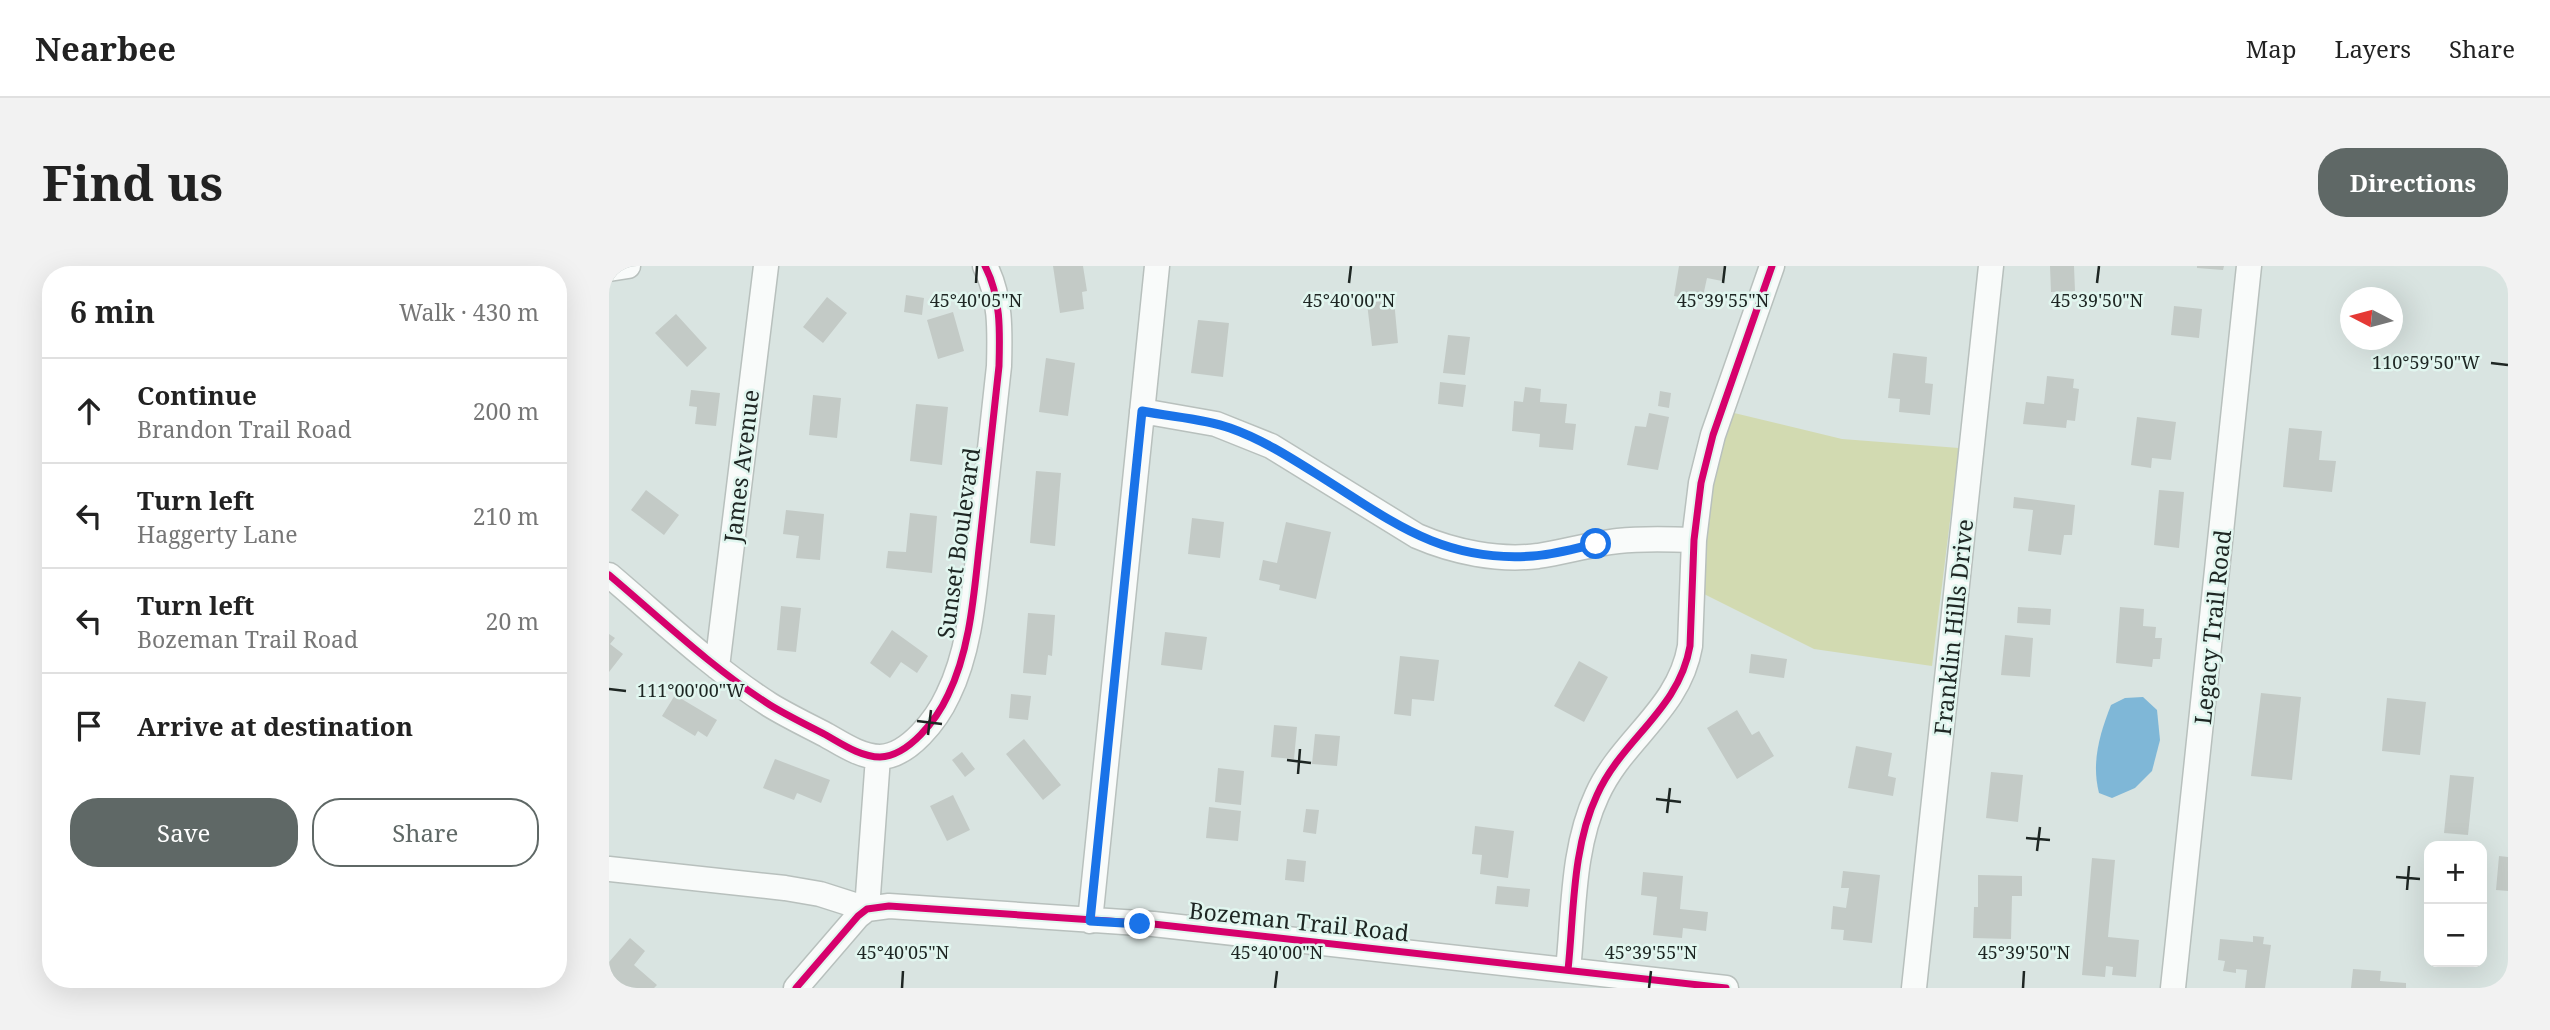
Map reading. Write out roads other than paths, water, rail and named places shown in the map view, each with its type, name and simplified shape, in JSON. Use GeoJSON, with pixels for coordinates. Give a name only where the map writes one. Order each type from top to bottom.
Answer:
{"type":"FeatureCollection","features":[{"type":"Feature","properties":{"kind":"street"},"geometry":{"type":"LineString","coordinates":[[609,269],[628,266]]}},
{"type":"Feature","properties":{"kind":"street","name":"James Avenue"},"geometry":{"type":"LineString","coordinates":[[717,667],[766,266]]}},
{"type":"Feature","properties":{"kind":"street","name":"Sunset Boulevard"},"geometry":{"type":"LineString","coordinates":[[878,757],[903,749],[925,730],[939,713],[949,694],[961,660],[969,622],[999,366],[997,300],[992,278],[985,266]]}},
{"type":"Feature","properties":{"kind":"street"},"geometry":{"type":"LineString","coordinates":[[1090,921],[1157,266]]}},
{"type":"Feature","properties":{"kind":"street"},"geometry":{"type":"LineString","coordinates":[[1569,970],[1581,846],[1597,794],[1613,769],[1667,703],[1678,686],[1687,663],[1694,540],[1701,483],[1713,435],[1772,266]]}},
{"type":"Feature","properties":{"kind":"street","name":"Franklin Hills Drive"},"geometry":{"type":"LineString","coordinates":[[1915,988],[1991,266]]}},
{"type":"Feature","properties":{"kind":"street","name":"Legacy Trail Road"},"geometry":{"type":"LineString","coordinates":[[2173,988],[2249,266]]}},
{"type":"Feature","properties":{"kind":"street"},"geometry":{"type":"LineString","coordinates":[[1142,411],[1231,428],[1271,446],[1417,536],[1469,553],[1534,556],[1619,541],[1694,540]]}},
{"type":"Feature","properties":{"kind":"street"},"geometry":{"type":"LineString","coordinates":[[609,575],[717,667],[769,704],[848,747],[878,757],[867,909],[796,988]]}},
{"type":"Feature","properties":{"kind":"street"},"geometry":{"type":"LineString","coordinates":[[609,869],[785,888],[820,894],[867,909]]}},
{"type":"Feature","properties":{"kind":"street","name":"Bozeman Trail Road"},"geometry":{"type":"LineString","coordinates":[[867,909],[889,906],[1153,924],[1726,988]]}},
{"type":"Feature","properties":{"kind":"water"},"geometry":{"type":"Polygon","coordinates":[[[2143,697],[2157,710],[2160,740],[2152,771],[2135,788],[2112,798],[2099,793],[2097,781],[2096,759],[2103,726],[2111,705],[2125,698],[2143,697]]]}}]}
